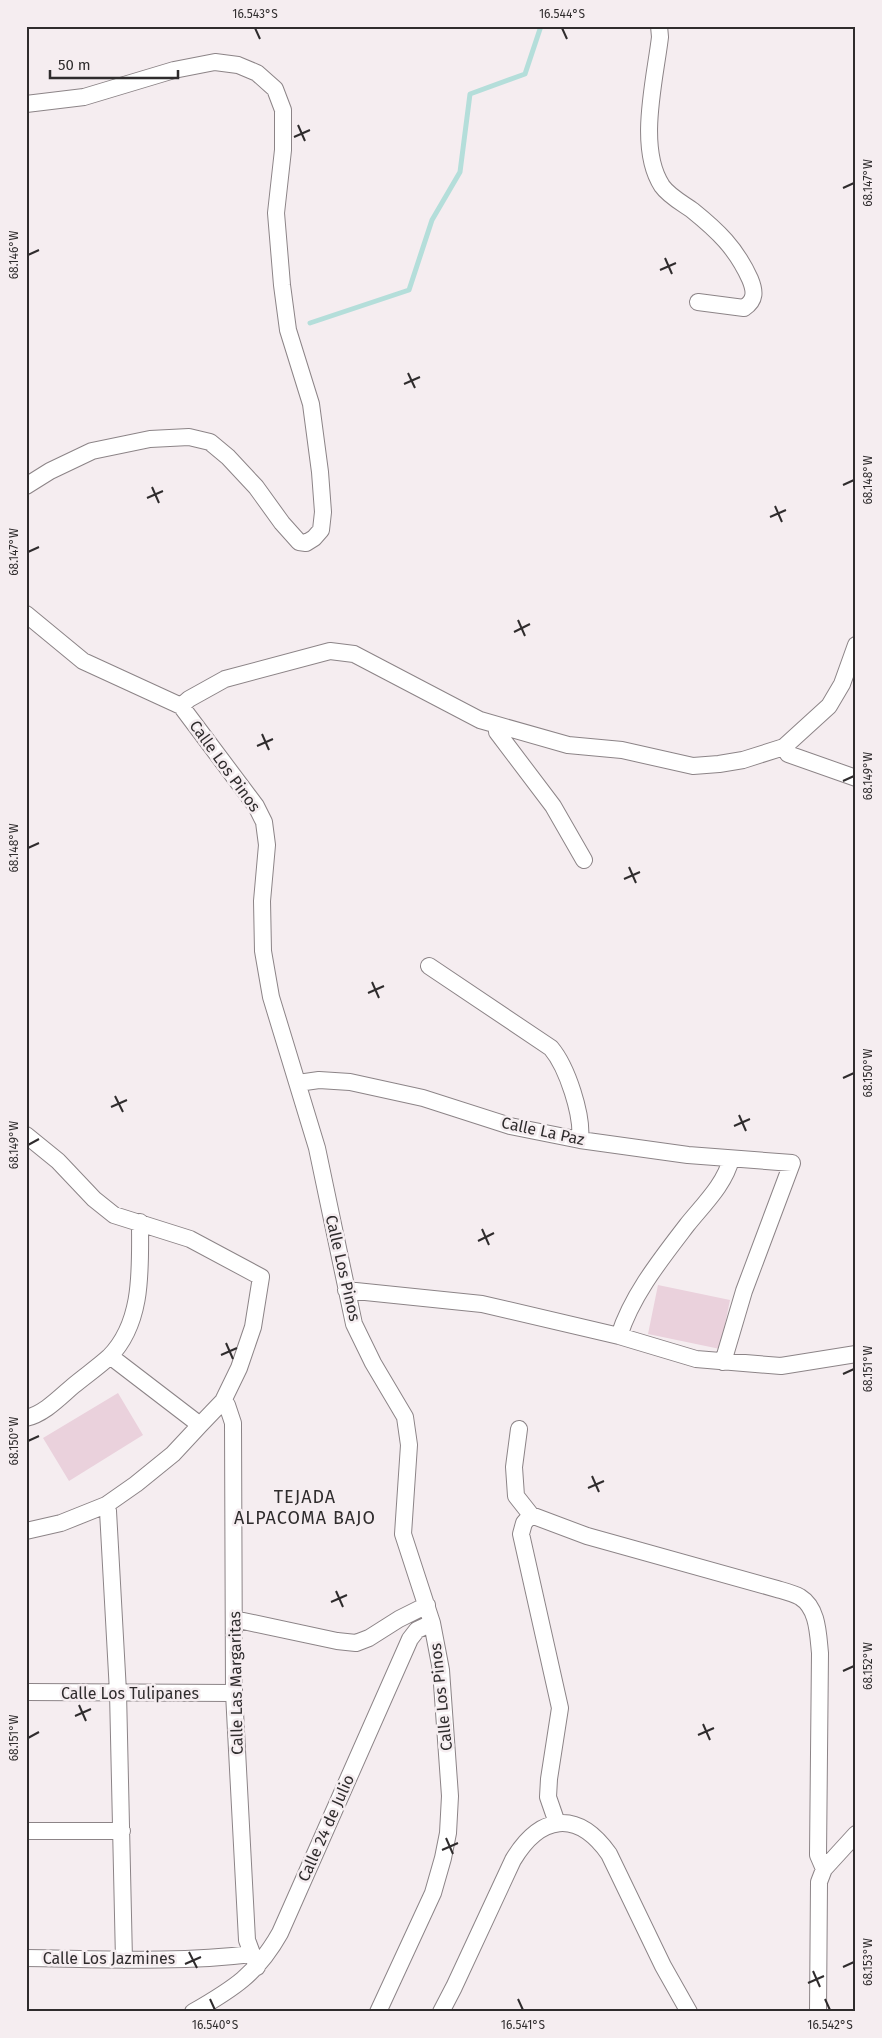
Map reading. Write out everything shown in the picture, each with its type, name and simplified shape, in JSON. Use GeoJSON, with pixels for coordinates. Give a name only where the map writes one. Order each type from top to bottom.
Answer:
{"type":"FeatureCollection","features":[{"type":"Feature","properties":{"kind":"street"},"geometry":{"type":"LineString","coordinates":[[660,26],[648,131],[650,150],[656,173],[663,187],[724,237],[742,263],[752,285],[754,296],[750,304],[744,308],[698,302]]}},
{"type":"Feature","properties":{"kind":"street"},"geometry":{"type":"LineString","coordinates":[[26,104],[84,97],[174,70],[215,62],[238,65],[257,73],[274,89],[283,110],[283,150],[276,213],[282,284],[288,330],[311,404],[320,472],[323,512],[321,530],[306,543],[299,542],[282,523],[256,487],[228,457],[210,442],[189,437],[150,439],[92,451],[50,471],[26,486]]}},
{"type":"Feature","properties":{"kind":"street"},"geometry":{"type":"LineString","coordinates":[[26,614],[83,661],[181,706],[189,699],[224,679],[330,650],[354,654],[480,720],[568,745],[622,750],[693,766],[743,760],[784,746],[829,706],[842,684],[856,645]]}},
{"type":"Feature","properties":{"kind":"street","name":"Calle Los Pinos"},"geometry":{"type":"LineString","coordinates":[[181,706],[256,806],[264,822],[267,845],[262,901],[263,951],[271,997],[317,1148],[354,1324],[373,1363],[406,1417],[409,1445],[403,1534],[427,1605],[441,1670],[450,1796],[448,1832],[433,1894],[378,2012]]}},
{"type":"Feature","properties":{"kind":"street"},"geometry":{"type":"LineString","coordinates":[[497,725],[497,732],[553,806],[584,860]]}},
{"type":"Feature","properties":{"kind":"street"},"geometry":{"type":"LineString","coordinates":[[784,746],[788,754],[856,778]]}},
{"type":"Feature","properties":{"kind":"street"},"geometry":{"type":"LineString","coordinates":[[429,966],[551,1048],[560,1060],[570,1087],[578,1117],[580,1140]]}},
{"type":"Feature","properties":{"kind":"street","name":"Calle La Paz"},"geometry":{"type":"LineString","coordinates":[[298,1083],[319,1080],[350,1082],[423,1098],[510,1126],[580,1140],[688,1155],[792,1162],[744,1291],[723,1362]]}},
{"type":"Feature","properties":{"kind":"street"},"geometry":{"type":"LineString","coordinates":[[26,1135],[58,1160],[94,1199],[114,1215],[190,1238],[261,1277],[253,1327],[240,1368],[223,1401],[172,1454],[136,1484],[106,1505],[61,1523],[26,1531]]}},
{"type":"Feature","properties":{"kind":"street"},"geometry":{"type":"LineString","coordinates":[[619,1336],[632,1306],[657,1264],[723,1179],[730,1159]]}},
{"type":"Feature","properties":{"kind":"street"},"geometry":{"type":"LineString","coordinates":[[26,1418],[35,1416],[110,1356],[128,1331],[136,1300],[140,1271],[140,1222]]}},
{"type":"Feature","properties":{"kind":"street"},"geometry":{"type":"LineString","coordinates":[[346,1290],[482,1304],[619,1336],[696,1359],[781,1366],[856,1354]]}},
{"type":"Feature","properties":{"kind":"street"},"geometry":{"type":"LineString","coordinates":[[110,1356],[200,1425]]}},
{"type":"Feature","properties":{"kind":"street","name":"Calle Las Margaritas"},"geometry":{"type":"LineString","coordinates":[[223,1401],[227,1405],[233,1422],[234,1693],[247,1940],[255,1960]]}},
{"type":"Feature","properties":{"kind":"street"},"geometry":{"type":"LineString","coordinates":[[519,1429],[514,1467],[516,1496],[531,1515],[587,1536],[777,1589],[798,1596],[806,1602],[817,1626],[820,1653],[818,1855],[824,1869]]}},
{"type":"Feature","properties":{"kind":"street"},"geometry":{"type":"LineString","coordinates":[[106,1505],[108,1511],[118,1692],[124,1960]]}},
{"type":"Feature","properties":{"kind":"street"},"geometry":{"type":"LineString","coordinates":[[531,1515],[524,1523],[521,1534],[560,1708],[548,1797],[557,1823]]}},
{"type":"Feature","properties":{"kind":"street"},"geometry":{"type":"LineString","coordinates":[[234,1619],[337,1641],[356,1643],[369,1638],[399,1619],[427,1605]]}},
{"type":"Feature","properties":{"kind":"street","name":"Calle 24 de Julio"},"geometry":{"type":"LineString","coordinates":[[193,2012],[225,1994],[244,1980],[255,1960],[268,1954],[280,1932],[410,1639],[416,1630],[432,1623]]}},
{"type":"Feature","properties":{"kind":"street","name":"Calle Los Tulipanes"},"geometry":{"type":"LineString","coordinates":[[26,1692],[234,1693]]}},
{"type":"Feature","properties":{"kind":"street"},"geometry":{"type":"LineString","coordinates":[[441,2012],[513,1860],[530,1836],[557,1823],[573,1824],[586,1829],[600,1841],[609,1854],[663,1966],[689,2012]]}},
{"type":"Feature","properties":{"kind":"street"},"geometry":{"type":"LineString","coordinates":[[26,1830],[122,1831]]}},
{"type":"Feature","properties":{"kind":"street"},"geometry":{"type":"LineString","coordinates":[[818,2012],[819,1882],[824,1869],[856,1834]]}},
{"type":"Feature","properties":{"kind":"street","name":"Calle Los Jazmines"},"geometry":{"type":"LineString","coordinates":[[26,1958],[124,1960],[229,1957],[255,1960]]}},
{"type":"Feature","properties":{"kind":"shaded area"},"geometry":{"type":"Polygon","coordinates":[[[658,1285],[730,1300],[720,1349],[648,1334],[658,1285]]]}},
{"type":"Feature","properties":{"kind":"shaded area"},"geometry":{"type":"Polygon","coordinates":[[[118,1393],[143,1435],[69,1481],[43,1438],[118,1393]]]}},
{"type":"Feature","properties":{"kind":"waterway"},"geometry":{"type":"LineString","coordinates":[[310,323],[409,290],[432,220],[460,172],[470,94],[525,74],[541,26]]}},
{"type":"Feature","properties":{"kind":"district","name":"TEJADA ALPACOMA BAJO"},"geometry":{"type":"Point","coordinates":[305,1507]}}]}
